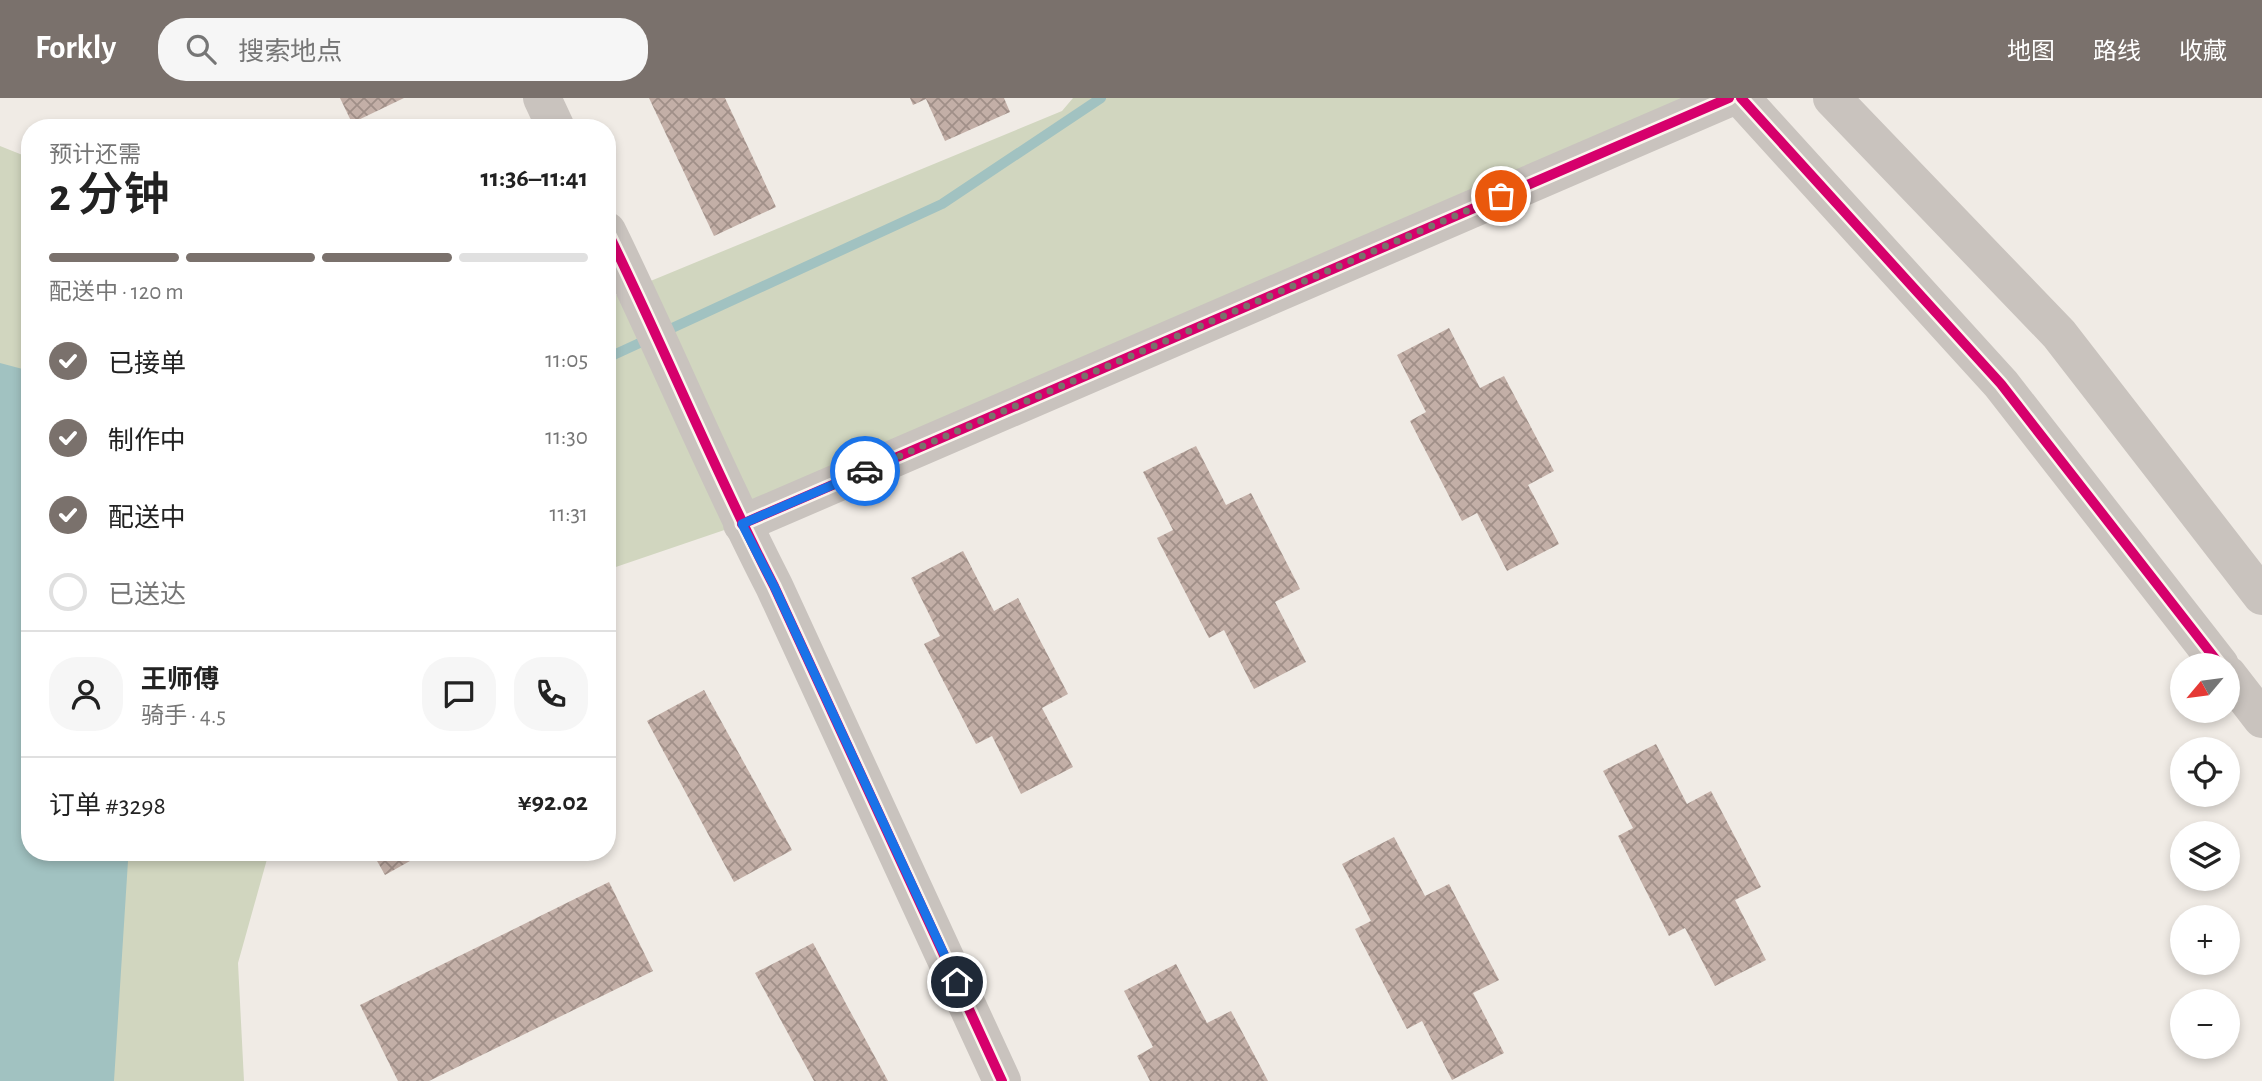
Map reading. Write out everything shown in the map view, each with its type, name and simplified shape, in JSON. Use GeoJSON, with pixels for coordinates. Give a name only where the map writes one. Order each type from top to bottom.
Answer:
{"type":"FeatureCollection","features":[{"type":"Feature","properties":{"kind":"street"},"geometry":{"type":"LineString","coordinates":[[542,98],[552,119]]}},
{"type":"Feature","properties":{"kind":"street"},"geometry":{"type":"LineString","coordinates":[[742,524],[1729,98]]}},
{"type":"Feature","properties":{"kind":"street"},"geometry":{"type":"LineString","coordinates":[[1741,98],[2001,384],[2211,653]]}},
{"type":"Feature","properties":{"kind":"street"},"geometry":{"type":"LineString","coordinates":[[1832,98],[2059,334],[2262,596]]}},
{"type":"Feature","properties":{"kind":"street"},"geometry":{"type":"LineString","coordinates":[[616,250],[1002,1081]]}},
{"type":"Feature","properties":{"kind":"street"},"geometry":{"type":"LineString","coordinates":[[2240,691],[2262,719]]}},
{"type":"Feature","properties":{"kind":"green space"},"geometry":{"type":"Polygon","coordinates":[[[1073,98],[1729,98],[742,524],[616,567],[616,295],[1062,111],[1073,98]]]}},
{"type":"Feature","properties":{"kind":"green space"},"geometry":{"type":"Polygon","coordinates":[[[0,146],[21,154],[21,861],[266,861],[238,963],[244,1081],[0,1081],[0,146]]]}},
{"type":"Feature","properties":{"kind":"water"},"geometry":{"type":"Polygon","coordinates":[[[0,363],[21,369],[21,861],[128,861],[114,1081],[0,1081],[0,363]]]}},
{"type":"Feature","properties":{"kind":"building"},"geometry":{"type":"Polygon","coordinates":[[[340,98],[404,98],[360,119],[350,119],[340,98]]]}},
{"type":"Feature","properties":{"kind":"building"},"geometry":{"type":"Polygon","coordinates":[[[649,98],[725,98],[776,207],[714,236],[649,98]]]}},
{"type":"Feature","properties":{"kind":"building"},"geometry":{"type":"Polygon","coordinates":[[[910,98],[1004,98],[1010,112],[945,141],[926,99],[913,105],[910,98]]]}},
{"type":"Feature","properties":{"kind":"building"},"geometry":{"type":"Polygon","coordinates":[[[1449,328],[1480,388],[1504,376],[1554,471],[1528,485],[1559,544],[1507,571],[1477,513],[1462,521],[1410,421],[1426,412],[1397,355],[1449,328]]]}},
{"type":"Feature","properties":{"kind":"building"},"geometry":{"type":"Polygon","coordinates":[[[1196,446],[1226,505],[1251,493],[1300,589],[1275,602],[1306,662],[1254,689],[1224,630],[1209,638],[1157,538],[1173,530],[1143,472],[1196,446]]]}},
{"type":"Feature","properties":{"kind":"building"},"geometry":{"type":"Polygon","coordinates":[[[963,551],[994,611],[1018,598],[1068,694],[1042,708],[1073,767],[1021,794],[992,736],[976,744],[924,644],[940,636],[911,578],[963,551]]]}},
{"type":"Feature","properties":{"kind":"building"},"geometry":{"type":"Polygon","coordinates":[[[704,690],[792,850],[734,882],[647,721],[704,690]]]}},
{"type":"Feature","properties":{"kind":"building"},"geometry":{"type":"Polygon","coordinates":[[[1656,744],[1687,804],[1711,791],[1761,887],[1735,900],[1766,960],[1715,986],[1685,928],[1669,936],[1618,836],[1633,828],[1603,771],[1656,744]]]}},
{"type":"Feature","properties":{"kind":"building"},"geometry":{"type":"Polygon","coordinates":[[[1394,837],[1425,896],[1449,884],[1499,980],[1473,993],[1504,1053],[1452,1080],[1422,1021],[1407,1029],[1355,929],[1371,921],[1342,864],[1394,837]]]}},
{"type":"Feature","properties":{"kind":"building"},"geometry":{"type":"Polygon","coordinates":[[[377,861],[410,861],[385,875],[377,861]]]}},
{"type":"Feature","properties":{"kind":"building"},"geometry":{"type":"Polygon","coordinates":[[[609,882],[653,971],[429,1081],[398,1081],[360,1005],[609,882]]]}},
{"type":"Feature","properties":{"kind":"building"},"geometry":{"type":"Polygon","coordinates":[[[813,943],[888,1081],[814,1081],[755,973],[813,943]]]}},
{"type":"Feature","properties":{"kind":"building"},"geometry":{"type":"Polygon","coordinates":[[[1176,964],[1207,1023],[1231,1011],[1268,1081],[1150,1081],[1137,1056],[1153,1047],[1124,991],[1176,964]]]}},
{"type":"Feature","properties":{"kind":"waterway"},"geometry":{"type":"LineString","coordinates":[[616,354],[942,204],[1101,98]]}},
{"type":"Feature","properties":{"kind":"cycle path"},"geometry":{"type":"LineString","coordinates":[[742,524],[1729,98]]}},
{"type":"Feature","properties":{"kind":"cycle path"},"geometry":{"type":"LineString","coordinates":[[1741,98],[2001,384],[2211,653]]}},
{"type":"Feature","properties":{"kind":"cycle path"},"geometry":{"type":"LineString","coordinates":[[616,250],[1002,1081]]}},
{"type":"Feature","properties":{"kind":"way so far"},"geometry":{"type":"LineString","coordinates":[[865,471],[1501,196]]}},
{"type":"Feature","properties":{"kind":"route"},"geometry":{"type":"LineString","coordinates":[[865,471],[742,524],[774,586],[957,982]]}}]}
